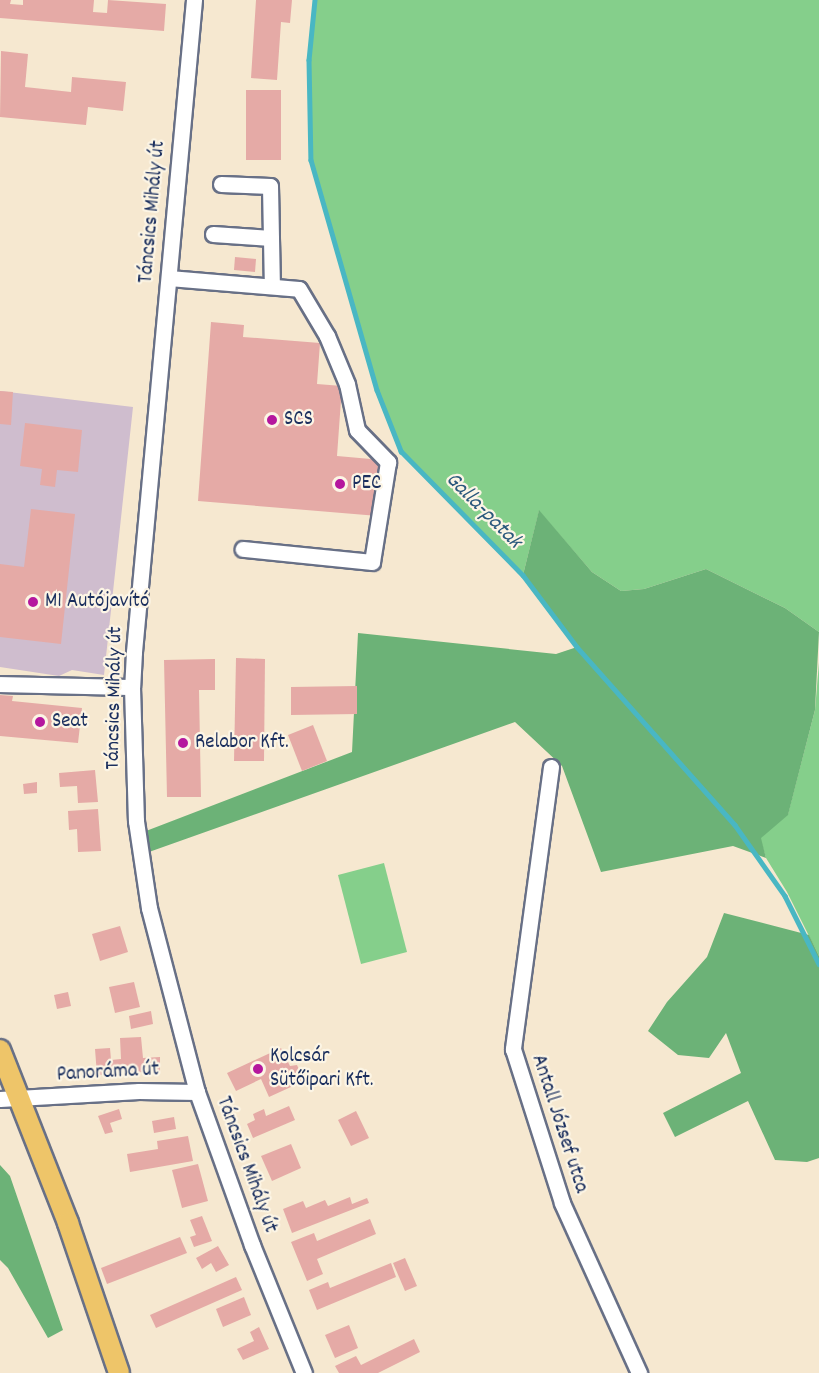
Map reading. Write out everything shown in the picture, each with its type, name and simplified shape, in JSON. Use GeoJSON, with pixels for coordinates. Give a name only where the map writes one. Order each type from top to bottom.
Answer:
{"type":"FeatureCollection","features":[{"type":"Feature","properties":{"kind":"main road"},"geometry":{"type":"LineString","coordinates":[[0,1050],[68,1223],[119,1373]]}},
{"type":"Feature","properties":{"kind":"street","name":"Táncsics Mihály út"},"geometry":{"type":"LineString","coordinates":[[194,0],[132,687],[136,821],[149,908],[197,1092],[252,1245],[304,1373]]}},
{"type":"Feature","properties":{"kind":"street"},"geometry":{"type":"LineString","coordinates":[[221,184],[270,186],[272,286]]}},
{"type":"Feature","properties":{"kind":"street"},"geometry":{"type":"LineString","coordinates":[[213,234],[271,238]]}},
{"type":"Feature","properties":{"kind":"street"},"geometry":{"type":"LineString","coordinates":[[169,278],[299,289],[327,336],[347,384],[357,430],[388,462],[372,562],[243,549]]}},
{"type":"Feature","properties":{"kind":"street"},"geometry":{"type":"LineString","coordinates":[[0,684],[132,687]]}},
{"type":"Feature","properties":{"kind":"street","name":"Antall József utca"},"geometry":{"type":"LineString","coordinates":[[551,767],[513,1049],[562,1203],[639,1373]]}},
{"type":"Feature","properties":{"kind":"street","name":"Panoráma út"},"geometry":{"type":"LineString","coordinates":[[0,1099],[140,1091],[197,1092]]}},
{"type":"Feature","properties":{"kind":"shaded area"},"geometry":{"type":"Polygon","coordinates":[[[0,391],[133,407],[104,675],[72,670],[59,676],[0,667],[0,391]]]}},
{"type":"Feature","properties":{"kind":"green space"},"geometry":{"type":"Polygon","coordinates":[[[315,0],[819,0],[819,632],[785,608],[706,569],[644,589],[621,591],[592,572],[539,511],[523,575],[401,451],[377,390],[311,160],[309,60],[315,0]]]}},
{"type":"Feature","properties":{"kind":"green space"},"geometry":{"type":"Polygon","coordinates":[[[539,510],[592,572],[621,591],[644,589],[706,569],[785,608],[819,632],[815,710],[788,815],[761,838],[766,858],[733,846],[601,872],[562,766],[515,722],[149,852],[146,831],[352,752],[358,633],[556,654],[577,647],[523,575],[539,510]]]}},
{"type":"Feature","properties":{"kind":"green space"},"geometry":{"type":"Polygon","coordinates":[[[819,662],[819,956],[787,892],[766,858],[760,838],[788,814],[815,710],[819,662]]]}},
{"type":"Feature","properties":{"kind":"green space"},"geometry":{"type":"Polygon","coordinates":[[[384,863],[407,952],[361,964],[338,875],[384,863]]]}},
{"type":"Feature","properties":{"kind":"green space"},"geometry":{"type":"Polygon","coordinates":[[[724,913],[809,935],[819,956],[819,1158],[807,1162],[775,1160],[748,1101],[675,1137],[663,1113],[741,1073],[726,1033],[709,1058],[678,1055],[648,1031],[667,1002],[707,957],[724,913]]]}},
{"type":"Feature","properties":{"kind":"green space"},"geometry":{"type":"Polygon","coordinates":[[[0,1165],[10,1176],[63,1330],[48,1338],[8,1268],[0,1260],[0,1165]]]}},
{"type":"Feature","properties":{"kind":"building"},"geometry":{"type":"Polygon","coordinates":[[[0,0],[11,0],[10,4],[23,5],[23,0],[94,0],[93,12],[107,13],[108,0],[166,4],[164,31],[0,18],[0,0]]]}},
{"type":"Feature","properties":{"kind":"building"},"geometry":{"type":"Polygon","coordinates":[[[256,0],[292,0],[290,23],[281,22],[277,80],[251,78],[256,0]]]}},
{"type":"Feature","properties":{"kind":"building"},"geometry":{"type":"Polygon","coordinates":[[[1,51],[28,54],[25,87],[71,92],[72,77],[126,82],[123,111],[88,107],[86,125],[0,117],[1,51]]]}},
{"type":"Feature","properties":{"kind":"building"},"geometry":{"type":"Polygon","coordinates":[[[246,90],[281,90],[281,160],[246,160],[246,90]]]}},
{"type":"Feature","properties":{"kind":"building"},"geometry":{"type":"Polygon","coordinates":[[[235,257],[256,259],[255,272],[234,270],[235,257]]]}},
{"type":"Feature","properties":{"kind":"building","name":"SCS"},"geometry":{"type":"Polygon","coordinates":[[[211,322],[244,325],[243,337],[320,343],[317,384],[342,386],[337,456],[382,460],[378,516],[198,501],[211,322]]]}},
{"type":"Feature","properties":{"kind":"building"},"geometry":{"type":"Polygon","coordinates":[[[0,391],[13,392],[11,425],[0,424],[0,391]]]}},
{"type":"Feature","properties":{"kind":"building"},"geometry":{"type":"Polygon","coordinates":[[[25,423],[82,430],[78,472],[57,470],[55,487],[40,485],[42,469],[20,466],[25,423]]]}},
{"type":"Feature","properties":{"kind":"building","name":"M1 Autójavító"},"geometry":{"type":"Polygon","coordinates":[[[31,509],[75,514],[61,644],[0,637],[0,564],[24,567],[31,509]]]}},
{"type":"Feature","properties":{"kind":"building"},"geometry":{"type":"Polygon","coordinates":[[[236,658],[265,659],[264,761],[234,761],[236,658]]]}},
{"type":"Feature","properties":{"kind":"building","name":"Relabor Kft."},"geometry":{"type":"Polygon","coordinates":[[[215,659],[215,690],[199,690],[201,797],[167,797],[164,660],[215,659]]]}},
{"type":"Feature","properties":{"kind":"building"},"geometry":{"type":"Polygon","coordinates":[[[357,686],[357,714],[291,715],[291,687],[357,686]]]}},
{"type":"Feature","properties":{"kind":"building","name":"Seat"},"geometry":{"type":"Polygon","coordinates":[[[0,695],[13,696],[12,701],[82,708],[78,743],[0,736],[0,695]]]}},
{"type":"Feature","properties":{"kind":"building"},"geometry":{"type":"Polygon","coordinates":[[[313,725],[327,761],[302,771],[288,735],[313,725]]]}},
{"type":"Feature","properties":{"kind":"building"},"geometry":{"type":"Polygon","coordinates":[[[95,770],[98,802],[78,803],[77,786],[60,787],[59,773],[95,770]]]}},
{"type":"Feature","properties":{"kind":"building"},"geometry":{"type":"Polygon","coordinates":[[[37,782],[37,793],[24,794],[23,784],[37,782]]]}},
{"type":"Feature","properties":{"kind":"building"},"geometry":{"type":"Polygon","coordinates":[[[98,809],[101,851],[78,852],[77,829],[69,830],[68,811],[98,809]]]}},
{"type":"Feature","properties":{"kind":"building"},"geometry":{"type":"Polygon","coordinates":[[[120,926],[128,952],[100,961],[92,934],[120,926]]]}},
{"type":"Feature","properties":{"kind":"building"},"geometry":{"type":"Polygon","coordinates":[[[134,982],[140,1007],[115,1013],[109,987],[134,982]]]}},
{"type":"Feature","properties":{"kind":"building"},"geometry":{"type":"Polygon","coordinates":[[[68,992],[71,1006],[57,1009],[54,995],[68,992]]]}},
{"type":"Feature","properties":{"kind":"building"},"geometry":{"type":"Polygon","coordinates":[[[151,1011],[153,1024],[131,1029],[129,1016],[151,1011]]]}},
{"type":"Feature","properties":{"kind":"building"},"geometry":{"type":"Polygon","coordinates":[[[141,1037],[143,1058],[160,1057],[160,1071],[97,1075],[95,1049],[110,1048],[111,1060],[121,1059],[120,1038],[141,1037]]]}},
{"type":"Feature","properties":{"kind":"building","name":"Kolcsár Sütőipari Kft."},"geometry":{"type":"Polygon","coordinates":[[[281,1048],[290,1066],[297,1065],[304,1081],[269,1097],[261,1079],[236,1091],[227,1073],[281,1048]]]}},
{"type":"Feature","properties":{"kind":"building"},"geometry":{"type":"Polygon","coordinates":[[[289,1106],[295,1120],[253,1138],[247,1124],[255,1120],[253,1114],[264,1109],[266,1116],[289,1106]]]}},
{"type":"Feature","properties":{"kind":"building"},"geometry":{"type":"Polygon","coordinates":[[[119,1109],[122,1119],[110,1123],[113,1132],[105,1134],[98,1116],[119,1109]]]}},
{"type":"Feature","properties":{"kind":"building"},"geometry":{"type":"Polygon","coordinates":[[[356,1111],[369,1138],[351,1146],[338,1120],[356,1111]]]}},
{"type":"Feature","properties":{"kind":"building"},"geometry":{"type":"Polygon","coordinates":[[[174,1117],[176,1129],[154,1133],[152,1121],[174,1117]]]}},
{"type":"Feature","properties":{"kind":"building"},"geometry":{"type":"Polygon","coordinates":[[[188,1136],[193,1161],[130,1172],[127,1154],[158,1149],[157,1141],[188,1136]]]}},
{"type":"Feature","properties":{"kind":"building"},"geometry":{"type":"Polygon","coordinates":[[[291,1144],[301,1168],[272,1181],[261,1156],[291,1144]]]}},
{"type":"Feature","properties":{"kind":"building"},"geometry":{"type":"Polygon","coordinates":[[[198,1164],[208,1201],[182,1208],[172,1170],[198,1164]]]}},
{"type":"Feature","properties":{"kind":"building"},"geometry":{"type":"Polygon","coordinates":[[[350,1197],[352,1204],[367,1198],[369,1203],[292,1233],[283,1209],[303,1201],[306,1208],[325,1200],[328,1206],[350,1197]]]}},
{"type":"Feature","properties":{"kind":"building"},"geometry":{"type":"Polygon","coordinates":[[[202,1216],[212,1241],[194,1247],[190,1237],[196,1235],[190,1220],[202,1216]]]}},
{"type":"Feature","properties":{"kind":"building"},"geometry":{"type":"Polygon","coordinates":[[[370,1219],[376,1234],[317,1259],[323,1274],[307,1281],[291,1242],[314,1233],[317,1241],[370,1219]]]}},
{"type":"Feature","properties":{"kind":"building"},"geometry":{"type":"Polygon","coordinates":[[[180,1237],[187,1253],[107,1284],[101,1268],[180,1237]]]}},
{"type":"Feature","properties":{"kind":"building"},"geometry":{"type":"Polygon","coordinates":[[[218,1246],[229,1265],[216,1272],[211,1263],[202,1269],[196,1258],[218,1246]]]}},
{"type":"Feature","properties":{"kind":"building"},"geometry":{"type":"Polygon","coordinates":[[[405,1258],[417,1286],[405,1291],[393,1263],[405,1258]]]}},
{"type":"Feature","properties":{"kind":"building"},"geometry":{"type":"Polygon","coordinates":[[[391,1263],[396,1277],[317,1310],[309,1290],[328,1282],[330,1288],[391,1263]]]}},
{"type":"Feature","properties":{"kind":"building"},"geometry":{"type":"Polygon","coordinates":[[[236,1277],[242,1290],[156,1328],[150,1315],[236,1277]]]}},
{"type":"Feature","properties":{"kind":"building"},"geometry":{"type":"Polygon","coordinates":[[[244,1297],[251,1315],[223,1327],[216,1309],[244,1297]]]}},
{"type":"Feature","properties":{"kind":"building"},"geometry":{"type":"Polygon","coordinates":[[[349,1325],[358,1348],[335,1358],[325,1335],[349,1325]]]}},
{"type":"Feature","properties":{"kind":"building"},"geometry":{"type":"Polygon","coordinates":[[[259,1327],[269,1349],[243,1360],[237,1349],[254,1341],[250,1332],[259,1327]]]}},
{"type":"Feature","properties":{"kind":"building"},"geometry":{"type":"Polygon","coordinates":[[[414,1339],[420,1352],[378,1373],[339,1373],[335,1366],[356,1356],[361,1365],[414,1339]]]}},
{"type":"Feature","properties":{"kind":"waterway","name":"Galla-patak"},"geometry":{"type":"LineString","coordinates":[[315,0],[309,60],[311,160],[377,390],[401,451],[523,575],[577,647],[735,825],[785,896],[819,964]]}},
{"type":"Feature","properties":{"kind":"place","name":"SCS"},"geometry":{"type":"Point","coordinates":[272,420]}},
{"type":"Feature","properties":{"kind":"place","name":"PEC"},"geometry":{"type":"Point","coordinates":[340,484]}},
{"type":"Feature","properties":{"kind":"place","name":"M1 Autójavító"},"geometry":{"type":"Point","coordinates":[33,602]}},
{"type":"Feature","properties":{"kind":"place","name":"Seat"},"geometry":{"type":"Point","coordinates":[40,722]}},
{"type":"Feature","properties":{"kind":"place","name":"Relabor Kft."},"geometry":{"type":"Point","coordinates":[183,743]}},
{"type":"Feature","properties":{"kind":"place","name":"Kolcsár Sütőipari Kft."},"geometry":{"type":"Point","coordinates":[258,1069]}}]}
